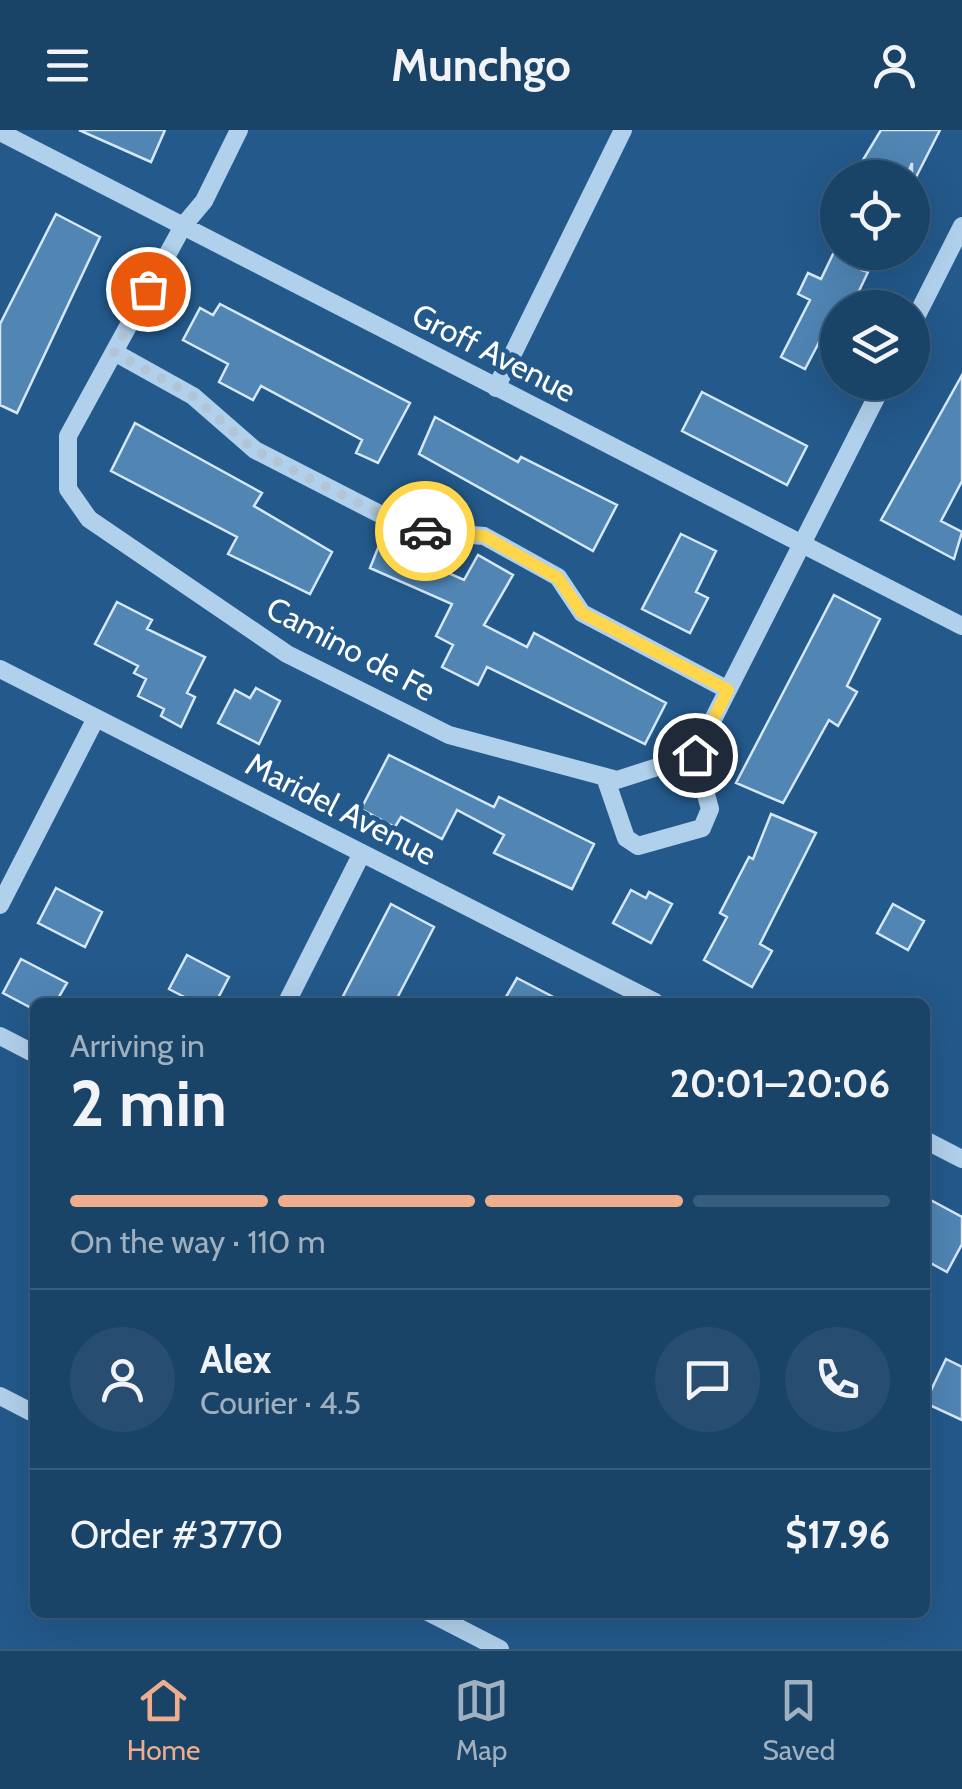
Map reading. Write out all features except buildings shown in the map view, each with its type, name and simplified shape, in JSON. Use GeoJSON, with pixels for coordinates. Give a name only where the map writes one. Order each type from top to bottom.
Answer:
{"type":"FeatureCollection","features":[{"type":"Feature","properties":{"kind":"street"},"geometry":{"type":"LineString","coordinates":[[239,130],[204,201],[183,226],[114,352],[193,396],[254,450],[411,530],[484,536],[558,578],[582,613],[728,690]]}},
{"type":"Feature","properties":{"kind":"street"},"geometry":{"type":"LineString","coordinates":[[496,388],[623,130]]}},
{"type":"Feature","properties":{"kind":"street","name":"Groff Avenue"},"geometry":{"type":"LineString","coordinates":[[0,132],[962,626]]}},
{"type":"Feature","properties":{"kind":"street"},"geometry":{"type":"LineString","coordinates":[[930,290],[962,226]]}},
{"type":"Feature","properties":{"kind":"street","name":"Camino de Fe"},"geometry":{"type":"LineString","coordinates":[[114,352],[68,436],[68,489],[90,519],[287,654],[450,735],[616,780],[695,755]]}},
{"type":"Feature","properties":{"kind":"street"},"geometry":{"type":"LineString","coordinates":[[604,777],[626,838],[638,846],[702,828],[710,809],[695,755],[875,400]]}},
{"type":"Feature","properties":{"kind":"street","name":"Maridel Avenue"},"geometry":{"type":"LineString","coordinates":[[0,669],[362,853],[631,997]]}},
{"type":"Feature","properties":{"kind":"street"},"geometry":{"type":"LineString","coordinates":[[0,905],[96,718]]}},
{"type":"Feature","properties":{"kind":"street"},"geometry":{"type":"LineString","coordinates":[[289,998],[362,853]]}},
{"type":"Feature","properties":{"kind":"street"},"geometry":{"type":"LineString","coordinates":[[0,1036],[30,1051]]}},
{"type":"Feature","properties":{"kind":"street"},"geometry":{"type":"LineString","coordinates":[[930,1143],[962,1159]]}},
{"type":"Feature","properties":{"kind":"street"},"geometry":{"type":"LineString","coordinates":[[0,1396],[30,1411]]}},
{"type":"Feature","properties":{"kind":"street"},"geometry":{"type":"LineString","coordinates":[[440,1618],[500,1649]]}},
{"type":"Feature","properties":{"kind":"way so far"},"geometry":{"type":"LineString","coordinates":[[148,289],[114,352],[193,396],[254,450],[411,530],[425,531]]}},
{"type":"Feature","properties":{"kind":"route"},"geometry":{"type":"LineString","coordinates":[[425,531],[461,531],[484,536],[558,578],[582,613],[728,690],[695,755]]}}]}
